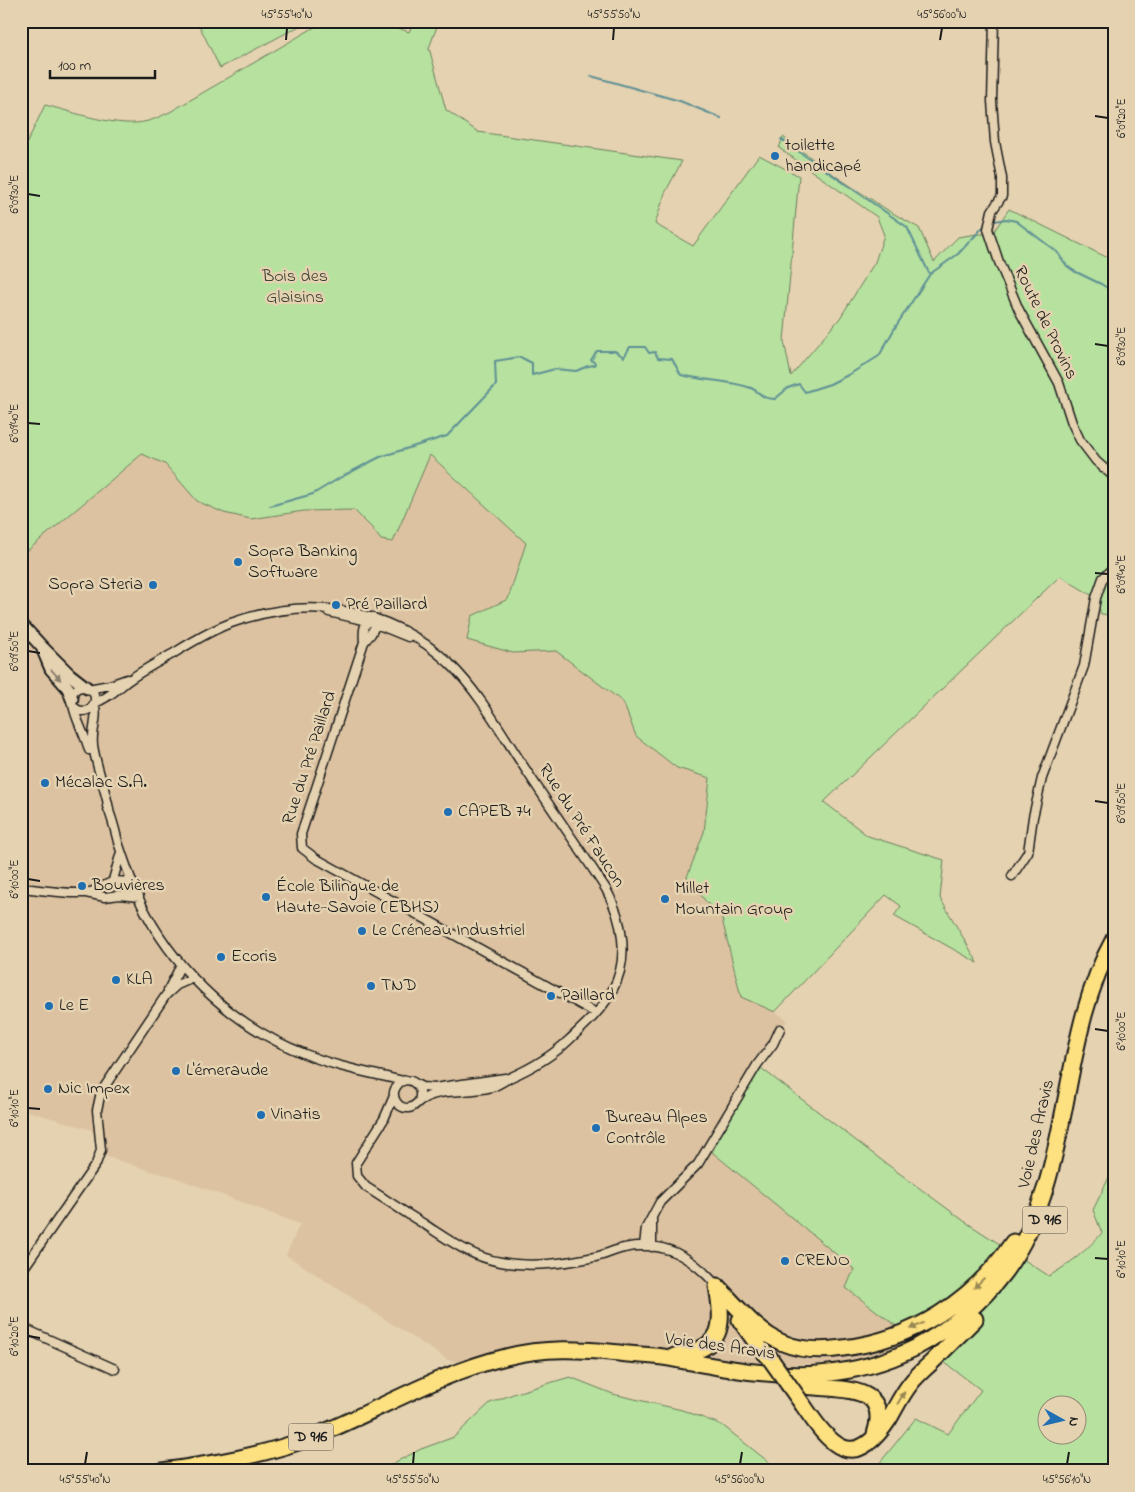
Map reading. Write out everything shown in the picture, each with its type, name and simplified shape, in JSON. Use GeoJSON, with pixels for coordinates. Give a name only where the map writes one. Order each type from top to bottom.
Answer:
{"type":"FeatureCollection","features":[{"type":"Feature","properties":{"kind":"highway","name":"Voie des Aravis"},"geometry":{"type":"LineString","coordinates":[[162,1471],[221,1462],[292,1444],[339,1426],[451,1375],[509,1356],[555,1350],[586,1350],[663,1358],[750,1372],[801,1376],[855,1369],[891,1359],[911,1349],[943,1331],[982,1299],[1003,1273],[1024,1240],[1035,1218],[1051,1169],[1086,1003],[1098,971],[1114,939]]}},
{"type":"Feature","properties":{"kind":"highway","name":"Voie des Aravis"},"geometry":{"type":"LineString","coordinates":[[615,1353],[751,1382],[789,1385],[824,1384],[874,1374],[909,1361],[930,1351],[957,1334],[1002,1291],[1015,1274],[1037,1238],[1048,1213],[1067,1145],[1092,1017],[1114,960]]}},
{"type":"Feature","properties":{"kind":"highway"},"geometry":{"type":"LineString","coordinates":[[717,1286],[766,1334],[791,1346],[814,1350],[836,1349],[885,1339],[912,1329],[934,1317],[970,1291],[1000,1260],[1023,1226],[1051,1169]]}},
{"type":"Feature","properties":{"kind":"highway"},"geometry":{"type":"LineString","coordinates":[[717,1286],[825,1436],[836,1446],[848,1449],[865,1444],[873,1438],[889,1418],[915,1378],[975,1318]]}},
{"type":"Feature","properties":{"kind":"highway"},"geometry":{"type":"LineString","coordinates":[[663,1358],[698,1351],[705,1348],[714,1339],[721,1319],[717,1286]]}},
{"type":"Feature","properties":{"kind":"highway"},"geometry":{"type":"LineString","coordinates":[[766,1334],[766,1346],[769,1357]]}},
{"type":"Feature","properties":{"kind":"highway"},"geometry":{"type":"LineString","coordinates":[[789,1385],[846,1389],[864,1393],[872,1400],[877,1412],[877,1425],[873,1438]]}},
{"type":"Feature","properties":{"kind":"street","name":"Route de Provins"},"geometry":{"type":"LineString","coordinates":[[994,21],[992,101],[995,142],[1002,178],[1002,196],[992,211],[988,229],[999,262],[1019,310],[1058,383],[1080,440],[1096,461],[1114,477]]}},
{"type":"Feature","properties":{"kind":"street"},"geometry":{"type":"LineString","coordinates":[[1012,876],[1028,852],[1033,817],[1042,778],[1084,666],[1096,598],[1103,578],[1114,568]]}},
{"type":"Feature","properties":{"kind":"street","name":"Rue du Pré Faucon"},"geometry":{"type":"LineString","coordinates":[[94,703],[211,631],[231,623],[279,611],[322,609],[372,621],[418,640],[449,663],[475,694],[612,899],[622,932],[621,966],[612,992],[596,1013],[546,1059],[492,1087],[435,1094],[419,1101]]}},
{"type":"Feature","properties":{"kind":"street","name":"Rue du Pré Paillard"},"geometry":{"type":"LineString","coordinates":[[372,621],[371,634],[364,642],[301,834],[302,848],[314,858],[596,1013]]}},
{"type":"Feature","properties":{"kind":"street"},"geometry":{"type":"LineString","coordinates":[[21,624],[69,674],[88,688],[95,696],[96,712],[92,734],[93,747],[121,852],[132,883],[146,912],[181,965],[206,991],[239,1018],[278,1042],[312,1057],[343,1067],[416,1084],[420,1092],[419,1101],[412,1107],[403,1107],[384,1119]]}},
{"type":"Feature","properties":{"kind":"street"},"geometry":{"type":"LineString","coordinates":[[43,648],[50,669],[68,688],[76,718],[86,738],[101,792],[109,809]]}},
{"type":"Feature","properties":{"kind":"street","name":"Rue du Pré Faucon"},"geometry":{"type":"LineString","coordinates":[[88,688],[132,678]]}},
{"type":"Feature","properties":{"kind":"street"},"geometry":{"type":"LineString","coordinates":[[72,702],[75,691],[81,688],[88,688]]}},
{"type":"Feature","properties":{"kind":"street"},"geometry":{"type":"LineString","coordinates":[[72,702],[78,709],[84,711],[90,709],[94,703]]}},
{"type":"Feature","properties":{"kind":"street"},"geometry":{"type":"LineString","coordinates":[[113,880],[121,852]]}},
{"type":"Feature","properties":{"kind":"street"},"geometry":{"type":"LineString","coordinates":[[21,888],[84,893],[94,891],[113,880],[132,883]]}},
{"type":"Feature","properties":{"kind":"street"},"geometry":{"type":"LineString","coordinates":[[119,895],[132,883]]}},
{"type":"Feature","properties":{"kind":"street"},"geometry":{"type":"LineString","coordinates":[[84,893],[105,897],[119,895],[139,897]]}},
{"type":"Feature","properties":{"kind":"street"},"geometry":{"type":"LineString","coordinates":[[21,1272],[93,1170],[101,1150],[97,1110],[100,1095],[166,994],[181,965]]}},
{"type":"Feature","properties":{"kind":"street"},"geometry":{"type":"LineString","coordinates":[[166,994],[177,985],[193,978]]}},
{"type":"Feature","properties":{"kind":"street"},"geometry":{"type":"LineString","coordinates":[[648,1246],[646,1228],[652,1216],[666,1196],[698,1164],[757,1065],[773,1044],[780,1029]]}},
{"type":"Feature","properties":{"kind":"street"},"geometry":{"type":"LineString","coordinates":[[382,1075],[394,1094],[397,1103],[403,1107]]}},
{"type":"Feature","properties":{"kind":"street","name":"Rue du Pré Faucon"},"geometry":{"type":"LineString","coordinates":[[416,1084],[434,1088],[512,1077]]}},
{"type":"Feature","properties":{"kind":"street"},"geometry":{"type":"LineString","coordinates":[[404,1081],[399,1083],[384,1119],[356,1163],[359,1180],[366,1187],[464,1250],[499,1262],[534,1265],[594,1257],[625,1248],[648,1246],[685,1256],[702,1269],[717,1286]]}},
{"type":"Feature","properties":{"kind":"street"},"geometry":{"type":"LineString","coordinates":[[21,1327],[115,1369]]}},
{"type":"Feature","properties":{"kind":"shaded area"},"geometry":{"type":"Polygon","coordinates":[[[142,454],[165,464],[197,501],[289,514],[304,511],[354,510],[381,540],[393,542],[429,455],[526,543],[508,599],[472,616],[513,653],[556,650],[623,702],[636,736],[677,768],[710,778],[704,832],[687,877],[707,903],[721,915],[741,997],[775,1012],[787,1020],[712,1152],[854,1269],[847,1288],[914,1339],[867,1358],[836,1365],[805,1364],[764,1367],[739,1362],[678,1360],[571,1350],[476,1367],[448,1360],[286,1255],[300,1224],[171,1176],[102,1155],[101,1162],[92,1130],[21,1109],[21,556],[142,454]]]}},
{"type":"Feature","properties":{"kind":"green space"},"geometry":{"type":"Polygon","coordinates":[[[197,21],[309,21],[220,68],[197,21]]]}},
{"type":"Feature","properties":{"kind":"green space","name":"Bois des Glaisins"},"geometry":{"type":"Polygon","coordinates":[[[325,21],[379,21],[409,32],[414,21],[439,21],[429,48],[446,110],[478,132],[682,161],[665,193],[655,224],[693,246],[759,155],[799,176],[784,341],[791,376],[840,318],[875,262],[884,235],[877,217],[779,148],[783,137],[837,177],[919,228],[934,262],[958,237],[992,234],[1009,209],[1114,261],[1114,615],[1101,614],[1096,598],[1060,576],[824,802],[868,836],[944,860],[940,898],[978,963],[894,916],[901,906],[886,895],[775,1012],[741,997],[721,915],[707,903],[687,877],[704,832],[710,778],[677,768],[636,736],[623,702],[556,651],[513,653],[467,640],[472,616],[508,599],[526,543],[430,455],[393,542],[381,540],[354,510],[304,511],[251,519],[224,513],[197,501],[165,464],[142,454],[21,556],[21,155],[45,105],[124,123],[151,120],[170,112],[325,21]]]}},
{"type":"Feature","properties":{"kind":"green space"},"geometry":{"type":"Polygon","coordinates":[[[757,1065],[964,1221],[1049,1276],[1078,1256],[1102,1233],[1093,1210],[1113,1169],[1114,1157],[1114,1471],[871,1471],[874,1470],[916,1418],[948,1434],[981,1390],[846,1288],[854,1269],[712,1152],[757,1065]]]}},
{"type":"Feature","properties":{"kind":"green space"},"geometry":{"type":"Polygon","coordinates":[[[570,1377],[613,1394],[682,1410],[722,1425],[780,1471],[353,1471],[386,1467],[421,1449],[454,1437],[490,1403],[570,1377]]]}},
{"type":"Feature","properties":{"kind":"waterway"},"geometry":{"type":"LineString","coordinates":[[591,76],[680,101],[721,118]]}},
{"type":"Feature","properties":{"kind":"waterway"},"geometry":{"type":"LineString","coordinates":[[781,139],[907,227],[929,273]]}},
{"type":"Feature","properties":{"kind":"waterway"},"geometry":{"type":"LineString","coordinates":[[995,221],[1006,219],[1016,221],[1057,252],[1067,266],[1114,292]]}},
{"type":"Feature","properties":{"kind":"waterway"},"geometry":{"type":"LineString","coordinates":[[270,506],[313,494],[380,457],[447,436],[496,385],[495,361],[520,357],[532,363],[532,375],[555,369],[576,371],[594,365],[595,363],[591,360],[597,351],[615,351],[624,357],[630,347],[645,347],[649,353],[655,352],[658,358],[672,359],[681,375],[743,385],[770,399],[775,399],[788,388],[799,384],[805,392],[830,384],[879,356],[930,274],[958,254],[986,224]]}},
{"type":"Feature","properties":{"kind":"place","name":"toilette handicapé"},"geometry":{"type":"Point","coordinates":[775,156]}},
{"type":"Feature","properties":{"kind":"place","name":"Sopra Banking Software"},"geometry":{"type":"Point","coordinates":[238,562]}},
{"type":"Feature","properties":{"kind":"place","name":"Sopra Steria"},"geometry":{"type":"Point","coordinates":[153,585]}},
{"type":"Feature","properties":{"kind":"place","name":"Pré Paillard"},"geometry":{"type":"Point","coordinates":[336,605]}},
{"type":"Feature","properties":{"kind":"place","name":"Mécalac S.A."},"geometry":{"type":"Point","coordinates":[45,783]}},
{"type":"Feature","properties":{"kind":"place","name":"CAPEB 74"},"geometry":{"type":"Point","coordinates":[448,812]}},
{"type":"Feature","properties":{"kind":"place","name":"Bouvières"},"geometry":{"type":"Point","coordinates":[82,886]}},
{"type":"Feature","properties":{"kind":"place","name":"École Bilingue de Haute-Savoie (EBHS)"},"geometry":{"type":"Point","coordinates":[266,897]}},
{"type":"Feature","properties":{"kind":"place","name":"Millet Mountain Group"},"geometry":{"type":"Point","coordinates":[665,899]}},
{"type":"Feature","properties":{"kind":"place","name":"Le Créneau Industriel"},"geometry":{"type":"Point","coordinates":[362,931]}},
{"type":"Feature","properties":{"kind":"place","name":"Ecoris"},"geometry":{"type":"Point","coordinates":[221,957]}},
{"type":"Feature","properties":{"kind":"place","name":"KLA"},"geometry":{"type":"Point","coordinates":[116,980]}},
{"type":"Feature","properties":{"kind":"place","name":"TND"},"geometry":{"type":"Point","coordinates":[371,986]}},
{"type":"Feature","properties":{"kind":"place","name":"Paillard"},"geometry":{"type":"Point","coordinates":[551,996]}},
{"type":"Feature","properties":{"kind":"place","name":"Le E"},"geometry":{"type":"Point","coordinates":[49,1006]}},
{"type":"Feature","properties":{"kind":"place","name":"L'émeraude"},"geometry":{"type":"Point","coordinates":[176,1071]}},
{"type":"Feature","properties":{"kind":"place","name":"Nic Impex"},"geometry":{"type":"Point","coordinates":[48,1089]}},
{"type":"Feature","properties":{"kind":"place","name":"Vinatis"},"geometry":{"type":"Point","coordinates":[261,1115]}},
{"type":"Feature","properties":{"kind":"place","name":"Bureau Alpes Contrôle"},"geometry":{"type":"Point","coordinates":[596,1128]}},
{"type":"Feature","properties":{"kind":"place","name":"CRENO"},"geometry":{"type":"Point","coordinates":[785,1261]}}]}
